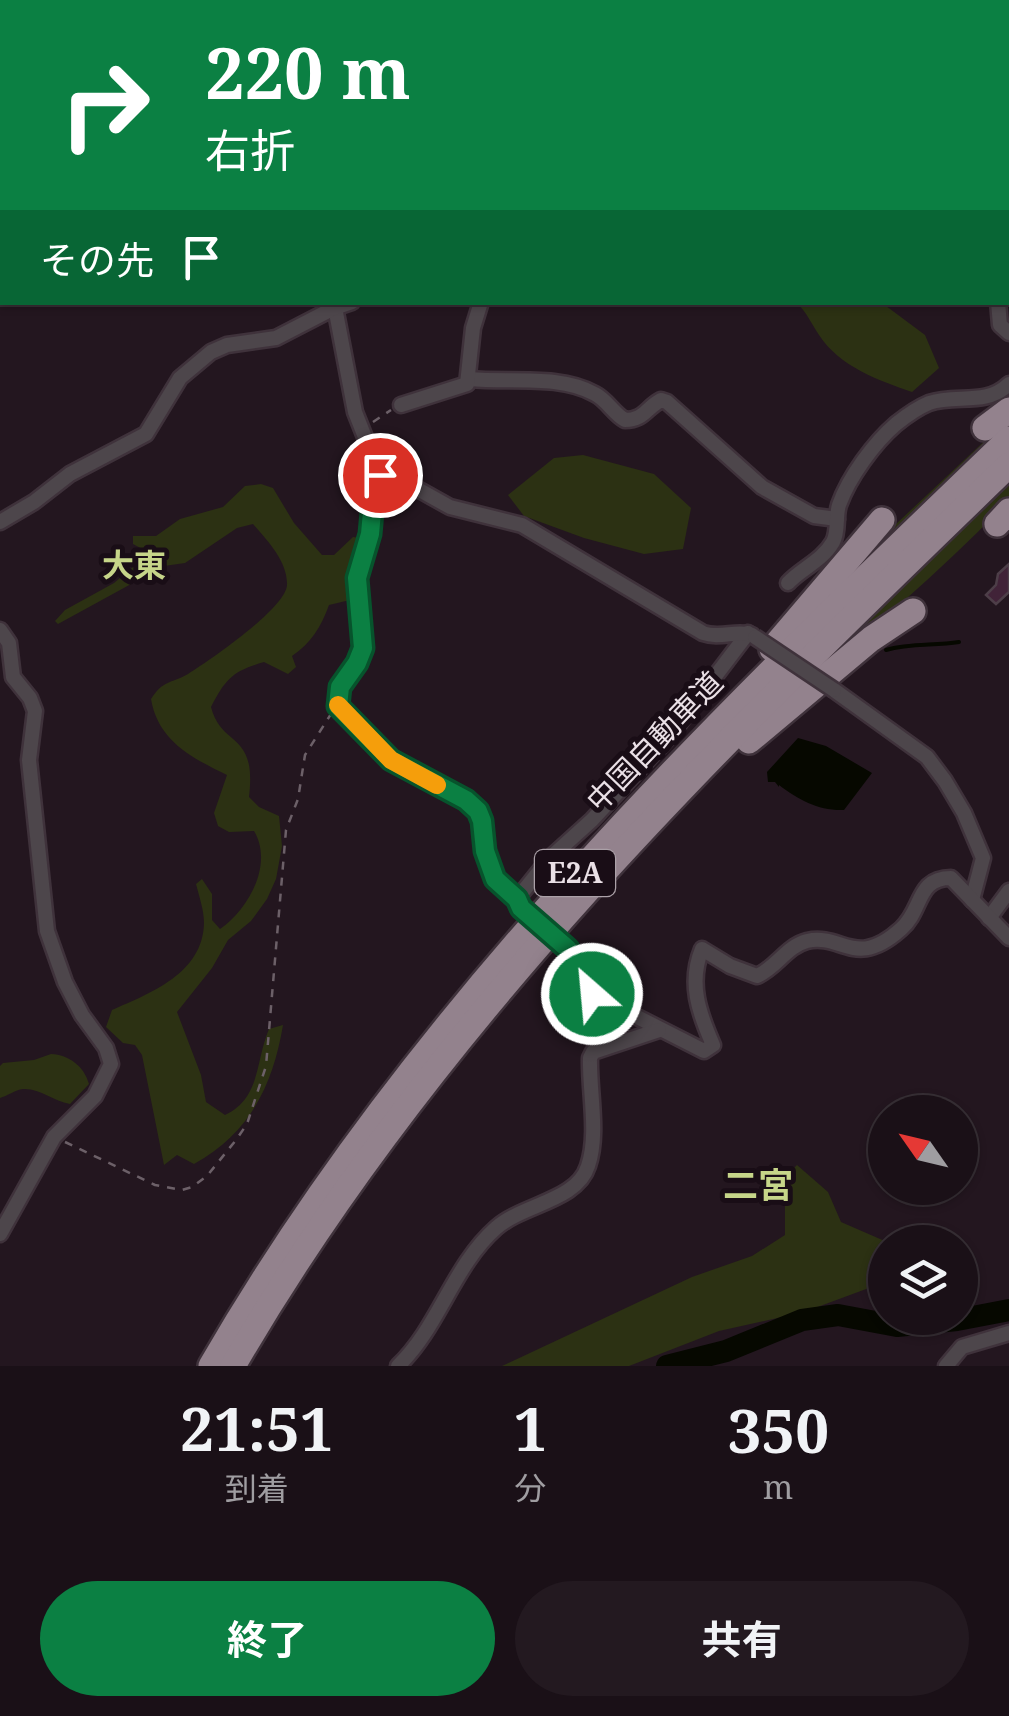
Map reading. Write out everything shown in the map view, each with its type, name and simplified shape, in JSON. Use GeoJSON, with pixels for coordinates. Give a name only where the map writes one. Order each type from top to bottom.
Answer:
{"type":"FeatureCollection","features":[{"type":"Feature","properties":{"kind":"highway"},"geometry":{"type":"LineString","coordinates":[[986,428],[1009,410]]}},
{"type":"Feature","properties":{"kind":"highway","name":"中国自動車道"},"geometry":{"type":"LineString","coordinates":[[211,1366],[282,1248],[391,1094],[505,954],[645,797],[1009,439]]}},
{"type":"Feature","properties":{"kind":"highway","name":"中国自動車道"},"geometry":{"type":"LineString","coordinates":[[233,1366],[309,1244],[404,1110],[530,954],[722,746],[1009,465]]}},
{"type":"Feature","properties":{"kind":"highway"},"geometry":{"type":"LineString","coordinates":[[645,797],[882,520]]}},
{"type":"Feature","properties":{"kind":"highway"},"geometry":{"type":"LineString","coordinates":[[613,861],[650,837],[778,716],[870,639],[912,610]]}},
{"type":"Feature","properties":{"kind":"street"},"geometry":{"type":"LineString","coordinates":[[0,522],[70,474],[146,434],[180,378],[211,352],[227,345],[276,338],[334,305],[351,395],[380,475],[374,490],[370,534],[357,578],[363,648],[340,687],[338,706],[391,760],[466,800],[478,811],[495,879],[568,949],[592,994],[704,1051],[713,1045],[695,993],[696,964],[702,949],[757,976],[797,944],[812,940],[866,950],[901,929],[926,886],[937,878],[951,878],[1009,938]]}},
{"type":"Feature","properties":{"kind":"street"},"geometry":{"type":"LineString","coordinates":[[401,406],[460,388],[470,379],[473,328],[480,305]]}},
{"type":"Feature","properties":{"kind":"street"},"geometry":{"type":"LineString","coordinates":[[998,305],[1000,324],[1009,333]]}},
{"type":"Feature","properties":{"kind":"street"},"geometry":{"type":"LineString","coordinates":[[470,379],[588,390],[599,395],[625,420],[647,414],[661,400],[667,402],[762,487],[814,516],[837,519]]}},
{"type":"Feature","properties":{"kind":"street"},"geometry":{"type":"LineString","coordinates":[[788,583],[826,552],[835,539],[842,497],[877,444],[907,416],[931,402],[994,396],[1009,384]]}},
{"type":"Feature","properties":{"kind":"street"},"geometry":{"type":"LineString","coordinates":[[380,475],[398,478],[450,507],[522,525],[702,633],[721,637],[751,635],[834,690],[926,757],[944,780],[964,813],[983,858],[972,900]]}},
{"type":"Feature","properties":{"kind":"street"},"geometry":{"type":"LineString","coordinates":[[0,630],[9,643],[13,677],[30,698],[34,711],[29,760],[47,931],[65,982],[106,1048],[111,1064],[95,1096],[54,1136],[0,1234]]}},
{"type":"Feature","properties":{"kind":"street"},"geometry":{"type":"LineString","coordinates":[[519,903],[550,858],[592,820],[669,736],[751,635]]}},
{"type":"Feature","properties":{"kind":"street"},"geometry":{"type":"LineString","coordinates":[[989,918],[1009,891]]}},
{"type":"Feature","properties":{"kind":"street"},"geometry":{"type":"LineString","coordinates":[[398,1366],[414,1351],[468,1262],[493,1231],[516,1212],[552,1200],[578,1184],[589,1165],[593,1052],[659,1030]]}},
{"type":"Feature","properties":{"kind":"street"},"geometry":{"type":"LineString","coordinates":[[946,1366],[962,1347],[1009,1333]]}},
{"type":"Feature","properties":{"kind":"path"},"geometry":{"type":"LineString","coordinates":[[367,442],[375,419],[401,406]]}},
{"type":"Feature","properties":{"kind":"path"},"geometry":{"type":"LineString","coordinates":[[54,1136],[155,1184],[182,1190],[192,1188],[206,1176],[247,1124],[266,1066],[286,830],[298,799],[305,755],[338,706]]}},
{"type":"Feature","properties":{"kind":"green space"},"geometry":{"type":"Polygon","coordinates":[[[799,305],[885,305],[925,335],[939,368],[912,392],[873,377],[838,356],[799,305]]]}},
{"type":"Feature","properties":{"kind":"green space"},"geometry":{"type":"Polygon","coordinates":[[[1009,418],[1009,424],[842,586],[862,556],[1009,418]]]}},
{"type":"Feature","properties":{"kind":"green space"},"geometry":{"type":"Polygon","coordinates":[[[583,455],[654,474],[691,508],[683,549],[644,554],[584,538],[524,516],[508,495],[554,458],[583,455]]]}},
{"type":"Feature","properties":{"kind":"green space"},"geometry":{"type":"Polygon","coordinates":[[[1009,478],[1009,500],[985,525],[802,688],[836,646],[1009,478]]]}},
{"type":"Feature","properties":{"kind":"green space"},"geometry":{"type":"Polygon","coordinates":[[[261,484],[273,488],[294,523],[322,555],[334,555],[353,537],[362,538],[350,600],[329,605],[315,634],[292,656],[296,667],[288,674],[264,662],[245,669],[226,682],[211,707],[216,720],[248,761],[249,797],[259,807],[279,816],[282,846],[276,879],[267,899],[251,921],[228,940],[212,968],[177,1012],[201,1075],[206,1102],[225,1115],[237,1108],[251,1089],[269,1029],[283,1025],[273,1068],[244,1122],[230,1138],[194,1164],[177,1155],[164,1165],[142,1055],[135,1045],[123,1043],[106,1027],[112,1010],[172,979],[195,955],[204,923],[196,884],[202,879],[212,894],[212,920],[220,929],[248,898],[261,858],[254,831],[229,832],[218,826],[214,813],[227,775],[189,755],[169,737],[151,699],[163,685],[188,674],[261,620],[283,595],[286,576],[276,552],[253,524],[237,528],[185,563],[164,566],[58,624],[55,621],[65,610],[114,583],[145,557],[146,551],[133,544],[133,536],[156,536],[180,519],[223,507],[245,486],[261,484]]]}},
{"type":"Feature","properties":{"kind":"green space"},"geometry":{"type":"Polygon","coordinates":[[[51,1054],[75,1063],[87,1078],[89,1084],[70,1104],[29,1089],[0,1098],[3,1063],[51,1054]]]}},
{"type":"Feature","properties":{"kind":"green space"},"geometry":{"type":"Polygon","coordinates":[[[797,1165],[828,1192],[841,1222],[868,1234],[868,1288],[804,1312],[719,1331],[629,1366],[502,1366],[692,1277],[752,1256],[785,1235],[785,1177],[797,1165]]]}},
{"type":"Feature","properties":{"kind":"shaded area"},"geometry":{"type":"Polygon","coordinates":[[[798,738],[826,746],[872,773],[844,810],[818,806],[775,782],[768,782],[767,772],[798,738]]]}},
{"type":"Feature","properties":{"kind":"building"},"geometry":{"type":"Polygon","coordinates":[[[1009,564],[1009,592],[996,604],[986,595],[1009,564]]]}},
{"type":"Feature","properties":{"kind":"waterway"},"geometry":{"type":"LineString","coordinates":[[886,650],[959,642]]}},
{"type":"Feature","properties":{"kind":"waterway"},"geometry":{"type":"LineString","coordinates":[[667,1366],[726,1351],[802,1320],[838,1315],[897,1326],[1009,1310]]}},
{"type":"Feature","properties":{"kind":"slow traffic"},"geometry":{"type":"LineString","coordinates":[[338,705],[391,760],[437,785]]}},
{"type":"Feature","properties":{"kind":"district","name":"大東"},"geometry":{"type":"Point","coordinates":[134,566]}},
{"type":"Feature","properties":{"kind":"district","name":"二宮"},"geometry":{"type":"Point","coordinates":[758,1186]}},
{"type":"Feature","properties":{"kind":"route"},"geometry":{"type":"LineString","coordinates":[[380,475],[374,490],[374,518],[357,578],[363,648],[340,687],[338,706],[391,760],[466,800],[478,811],[495,879],[568,949],[592,994]]}}]}
